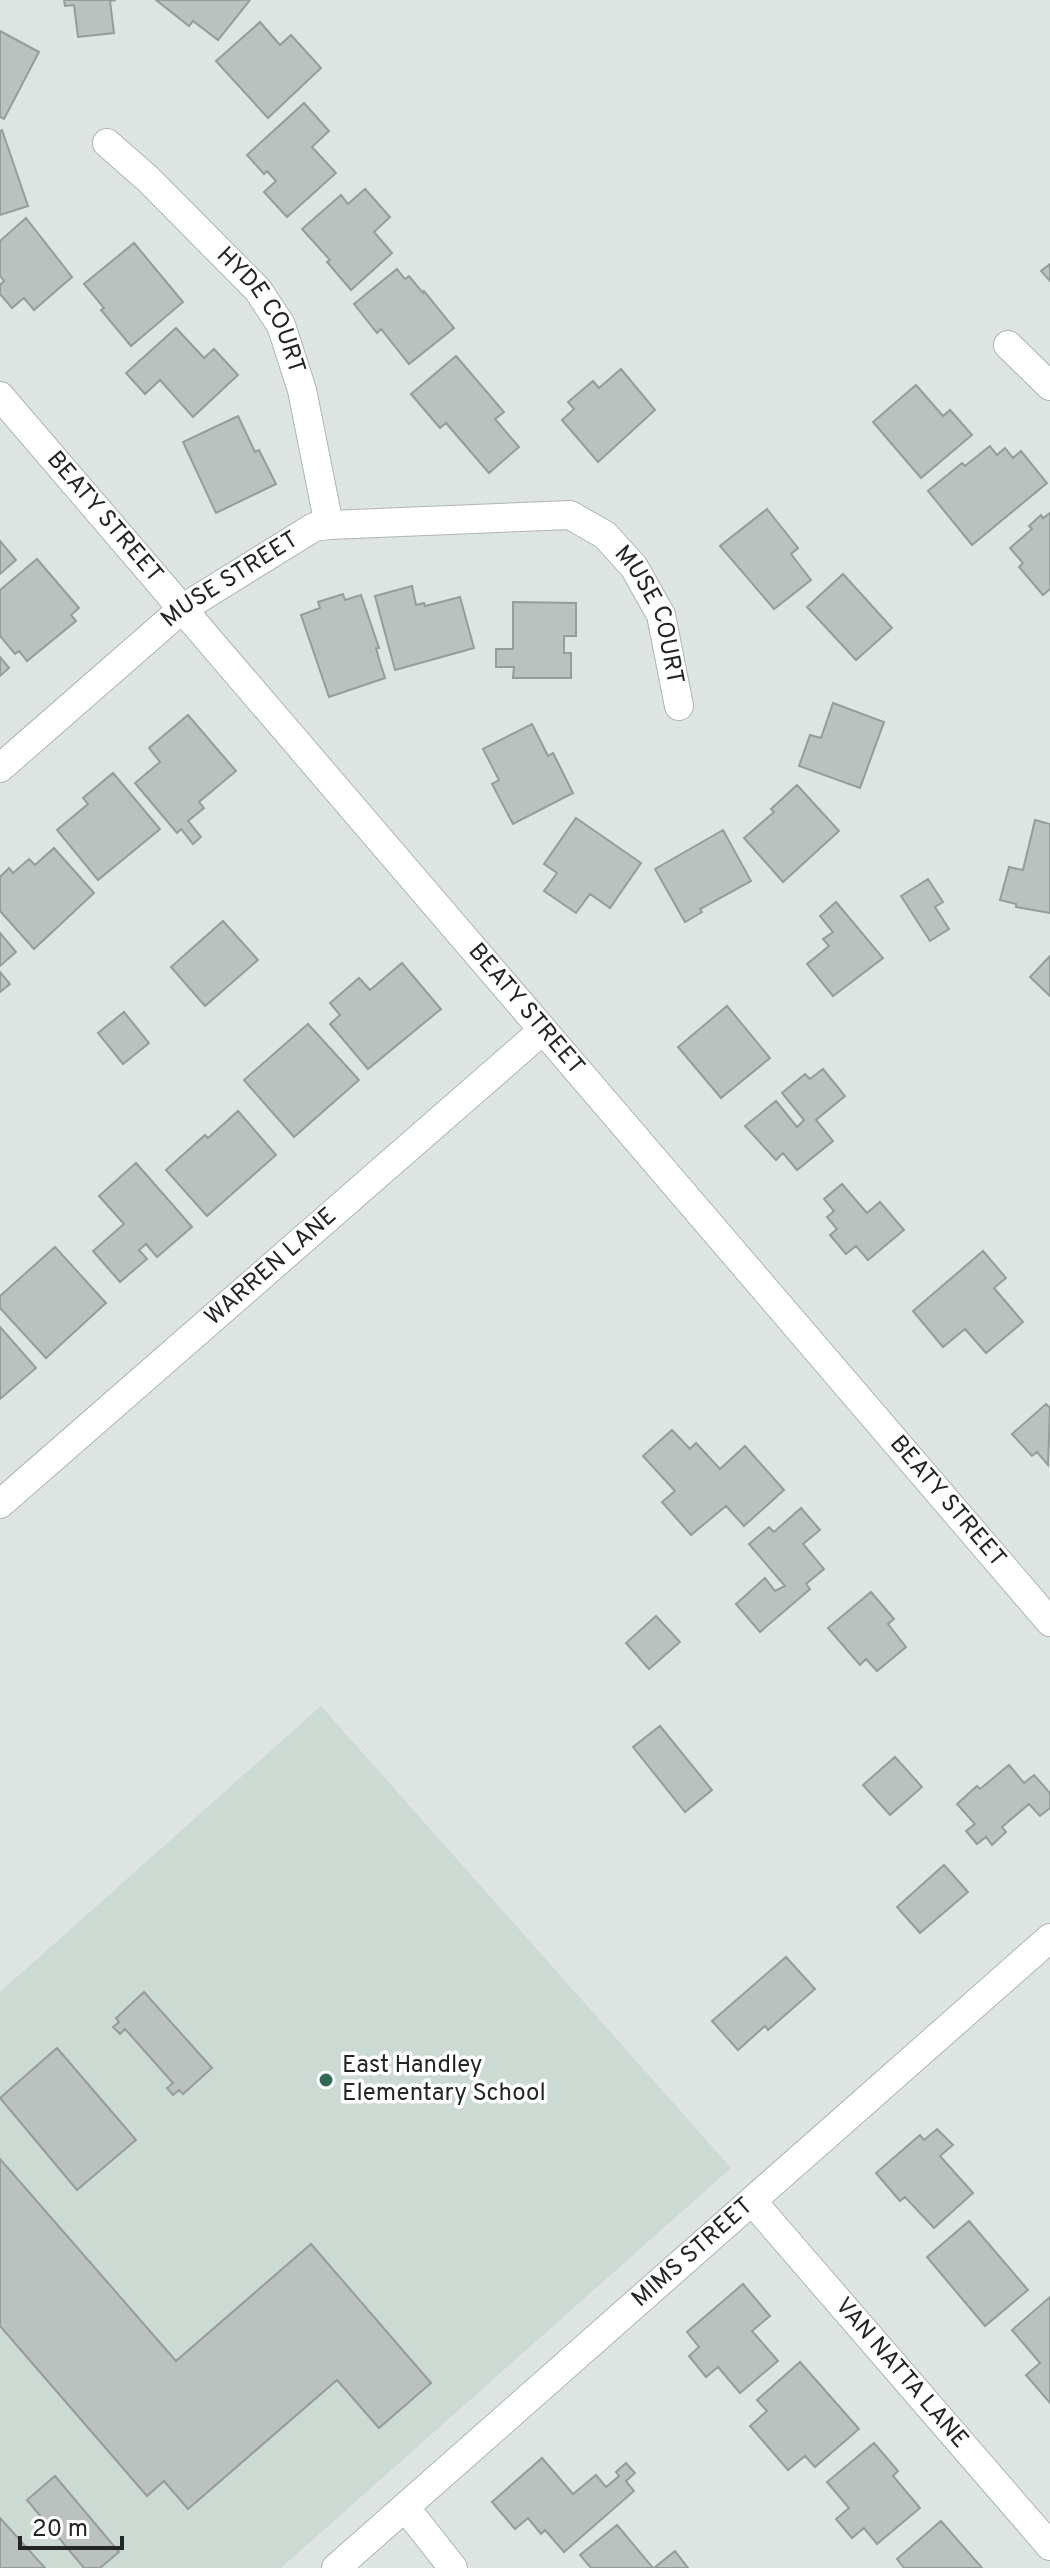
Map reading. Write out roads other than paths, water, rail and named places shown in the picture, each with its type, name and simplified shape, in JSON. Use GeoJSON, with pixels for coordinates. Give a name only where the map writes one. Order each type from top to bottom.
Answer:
{"type":"FeatureCollection","features":[{"type":"Feature","properties":{"kind":"street","name":"HYDE COURT"},"geometry":{"type":"LineString","coordinates":[[107,143],[148,179],[258,290],[281,325],[302,390],[329,525]]}},
{"type":"Feature","properties":{"kind":"street"},"geometry":{"type":"LineString","coordinates":[[1008,345],[1050,386]]}},
{"type":"Feature","properties":{"kind":"street","name":"BEATY STREET"},"geometry":{"type":"LineString","coordinates":[[0,396],[542,1031],[1046,1611]]}},
{"type":"Feature","properties":{"kind":"street","name":"MUSE STREET"},"geometry":{"type":"LineString","coordinates":[[0,768],[182,609],[314,527],[570,515],[605,535]]}},
{"type":"Feature","properties":{"kind":"street","name":"MUSE COURT"},"geometry":{"type":"LineString","coordinates":[[605,535],[634,567],[661,615],[679,706]]}},
{"type":"Feature","properties":{"kind":"street","name":"WARREN LANE"},"geometry":{"type":"LineString","coordinates":[[0,1504],[542,1031]]}},
{"type":"Feature","properties":{"kind":"street","name":"MIMS STREET"},"geometry":{"type":"LineString","coordinates":[[336,2568],[1050,1938]]}},
{"type":"Feature","properties":{"kind":"street","name":"VAN NATTA LANE"},"geometry":{"type":"LineString","coordinates":[[752,2201],[1050,2546]]}},
{"type":"Feature","properties":{"kind":"street"},"geometry":{"type":"LineString","coordinates":[[405,2507],[453,2568]]}},
{"type":"Feature","properties":{"kind":"place","name":"East Handley Elementary School"},"geometry":{"type":"Point","coordinates":[326,2080]}}]}
